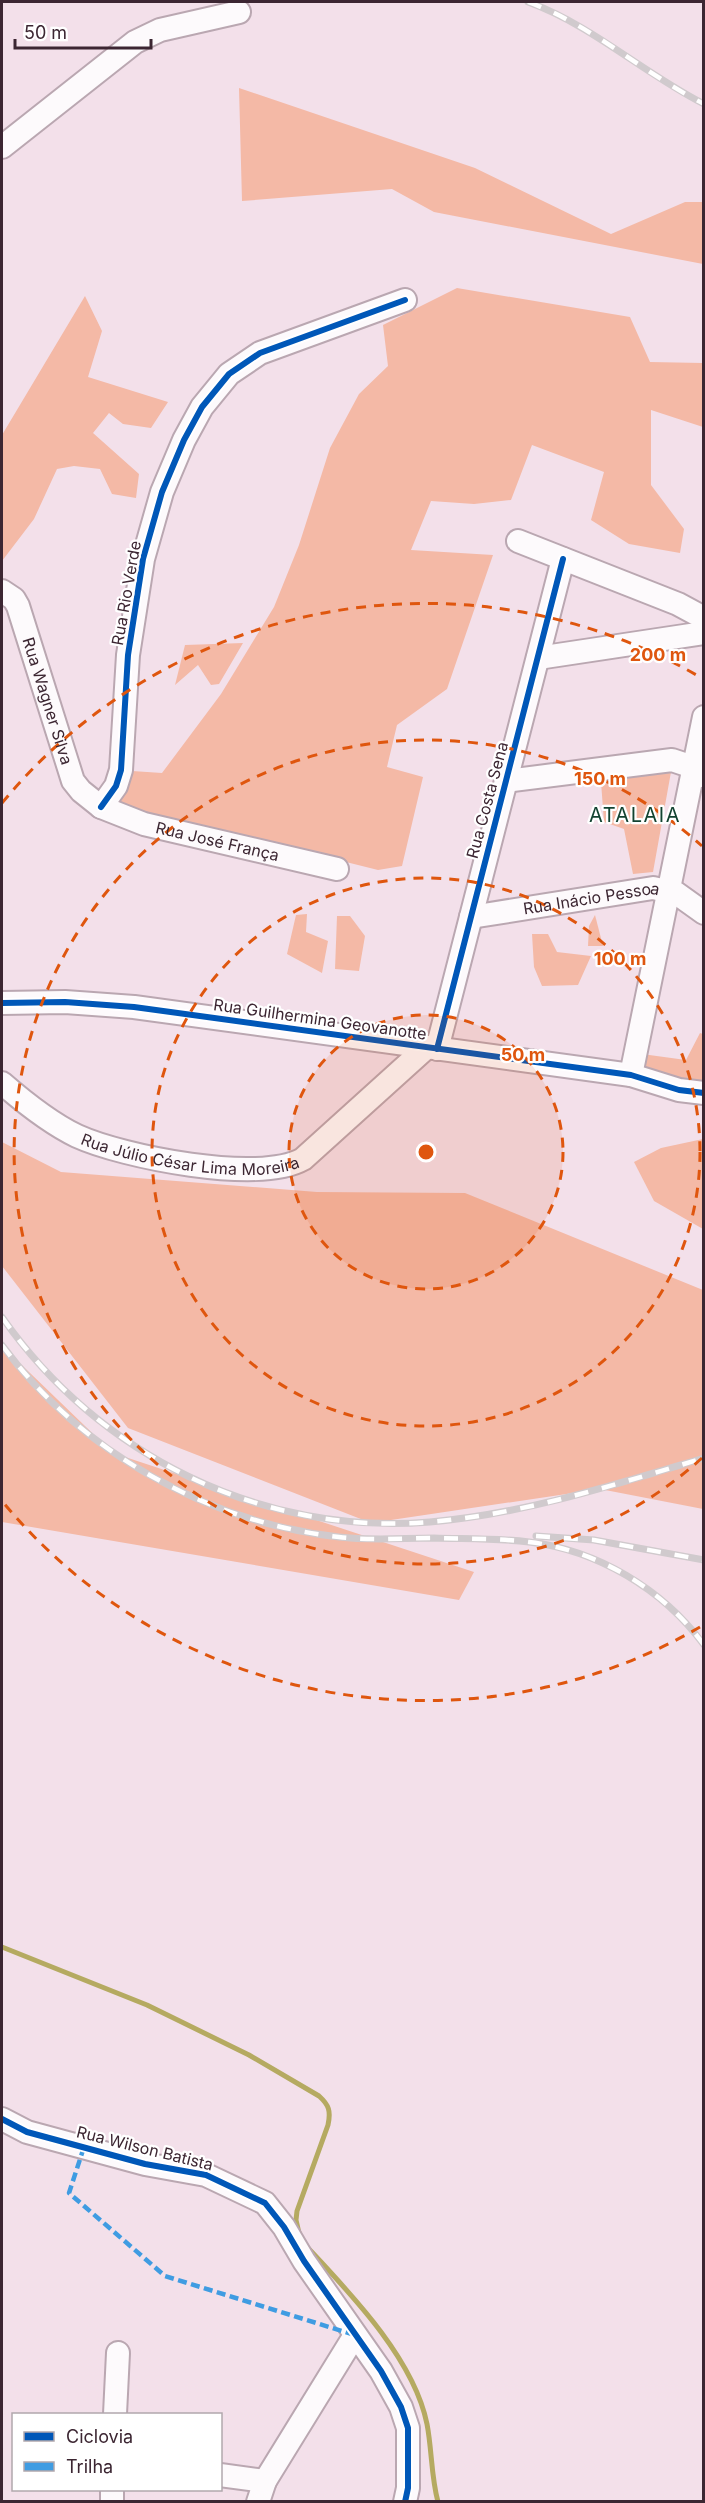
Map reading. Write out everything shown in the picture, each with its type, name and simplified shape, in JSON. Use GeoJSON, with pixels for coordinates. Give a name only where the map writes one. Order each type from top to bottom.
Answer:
{"type":"FeatureCollection","features":[{"type":"Feature","properties":{"kind":"street"},"geometry":{"type":"LineString","coordinates":[[2,147],[135,42],[160,30],[240,12]]}},
{"type":"Feature","properties":{"kind":"street","name":"Rua Rio Verde"},"geometry":{"type":"LineString","coordinates":[[101,807],[116,786],[121,770],[132,626],[152,523],[173,462],[202,407],[229,374],[254,356],[405,300]]}},
{"type":"Feature","properties":{"kind":"street"},"geometry":{"type":"LineString","coordinates":[[518,541],[678,604],[704,618]]}},
{"type":"Feature","properties":{"kind":"street","name":"Rua Costa Sena"},"geometry":{"type":"LineString","coordinates":[[432,1048],[471,917],[563,559]]}},
{"type":"Feature","properties":{"kind":"street","name":"Rua Wagner Silva"},"geometry":{"type":"LineString","coordinates":[[2,591],[14,599],[18,606],[73,781],[81,791],[101,807]]}},
{"type":"Feature","properties":{"kind":"street"},"geometry":{"type":"LineString","coordinates":[[538,658],[704,633]]}},
{"type":"Feature","properties":{"kind":"street"},"geometry":{"type":"LineString","coordinates":[[631,1075],[668,890],[698,773],[704,717]]}},
{"type":"Feature","properties":{"kind":"street"},"geometry":{"type":"LineString","coordinates":[[506,781],[672,760],[687,765],[698,773]]}},
{"type":"Feature","properties":{"kind":"street","name":"Rua José França"},"geometry":{"type":"LineString","coordinates":[[101,807],[152,827],[337,869]]}},
{"type":"Feature","properties":{"kind":"street","name":"Rua Inácio Pessoa"},"geometry":{"type":"LineString","coordinates":[[471,917],[652,888],[668,890],[683,897],[704,914]]}},
{"type":"Feature","properties":{"kind":"street","name":"Rua Guilhermina Geovanotte"},"geometry":{"type":"LineString","coordinates":[[2,1003],[65,1002],[134,1007],[631,1075],[679,1090],[704,1093]]}},
{"type":"Feature","properties":{"kind":"street","name":"Rua Júlio César Lima Moreira"},"geometry":{"type":"LineString","coordinates":[[2,1083],[53,1123],[114,1150],[192,1165],[221,1168],[279,1167],[303,1159],[432,1048]]}},
{"type":"Feature","properties":{"kind":"street","name":"Rua Wilson Batista"},"geometry":{"type":"LineString","coordinates":[[2,2119],[27,2132],[145,2164],[206,2175],[265,2203],[284,2227],[304,2261],[381,2371],[401,2407],[408,2428],[408,2488],[405,2502]]}},
{"type":"Feature","properties":{"kind":"street"},"geometry":{"type":"LineString","coordinates":[[222,2476],[261,2491],[355,2335]]}},
{"type":"Feature","properties":{"kind":"street"},"geometry":{"type":"LineString","coordinates":[[115,2413],[118,2353]]}},
{"type":"Feature","properties":{"kind":"shaded area"},"geometry":{"type":"Polygon","coordinates":[[[239,88],[475,168],[611,234],[685,202],[703,202],[703,264],[434,212],[392,189],[242,201],[239,88]]]}},
{"type":"Feature","properties":{"kind":"shaded area"},"geometry":{"type":"Polygon","coordinates":[[[457,288],[630,317],[650,362],[703,363],[703,427],[651,410],[651,485],[684,529],[680,553],[629,544],[591,520],[604,472],[532,445],[511,500],[474,504],[431,501],[411,550],[493,555],[447,689],[397,725],[387,767],[423,777],[402,866],[378,870],[115,804],[132,771],[162,773],[221,694],[274,607],[299,545],[330,448],[359,394],[388,366],[383,325],[457,288]]]}},
{"type":"Feature","properties":{"kind":"shaded area"},"geometry":{"type":"Polygon","coordinates":[[[85,296],[102,331],[88,377],[168,402],[151,428],[123,424],[109,413],[93,433],[139,474],[136,498],[112,494],[100,469],[74,466],[57,469],[34,519],[2,561],[2,435],[85,296]]]}},
{"type":"Feature","properties":{"kind":"shaded area"},"geometry":{"type":"Polygon","coordinates":[[[243,643],[219,684],[211,685],[198,665],[175,685],[185,645],[243,643]]]}},
{"type":"Feature","properties":{"kind":"shaded area"},"geometry":{"type":"Polygon","coordinates":[[[671,772],[653,872],[633,874],[624,829],[604,822],[601,782],[671,772]]]}},
{"type":"Feature","properties":{"kind":"shaded area"},"geometry":{"type":"Polygon","coordinates":[[[307,914],[306,932],[328,941],[322,973],[287,954],[296,915],[307,914]]]}},
{"type":"Feature","properties":{"kind":"shaded area"},"geometry":{"type":"Polygon","coordinates":[[[595,915],[603,946],[588,946],[589,926],[595,915]]]}},
{"type":"Feature","properties":{"kind":"shaded area"},"geometry":{"type":"Polygon","coordinates":[[[337,916],[350,916],[365,936],[359,971],[335,969],[337,916]]]}},
{"type":"Feature","properties":{"kind":"shaded area"},"geometry":{"type":"Polygon","coordinates":[[[532,934],[548,934],[557,952],[591,956],[578,985],[542,986],[534,967],[532,934]]]}},
{"type":"Feature","properties":{"kind":"shaded area"},"geometry":{"type":"Polygon","coordinates":[[[700,1033],[703,1034],[703,1082],[641,1072],[642,1054],[686,1060],[700,1033]]]}},
{"type":"Feature","properties":{"kind":"shaded area"},"geometry":{"type":"Polygon","coordinates":[[[704,1139],[703,1229],[654,1201],[634,1162],[661,1148],[704,1139]]]}},
{"type":"Feature","properties":{"kind":"shaded area"},"geometry":{"type":"Polygon","coordinates":[[[2,1142],[61,1172],[317,1192],[465,1193],[703,1290],[703,1509],[600,1489],[371,1523],[128,1428],[2,1266],[2,1142]]]}},
{"type":"Feature","properties":{"kind":"shaded area"},"geometry":{"type":"Polygon","coordinates":[[[2,1346],[113,1453],[474,1572],[459,1600],[2,1522],[2,1346]]]}},
{"type":"Feature","properties":{"kind":"waterway"},"geometry":{"type":"LineString","coordinates":[[2,1947],[147,2005],[249,2055],[319,2096],[328,2109],[329,2120],[297,2211],[296,2220],[299,2233]]}},
{"type":"Feature","properties":{"kind":"waterway"},"geometry":{"type":"LineString","coordinates":[[307,2247],[379,2329],[409,2376],[420,2400],[427,2424],[438,2502]]}},
{"type":"Feature","properties":{"kind":"railway"},"geometry":{"type":"LineString","coordinates":[[528,2],[574,23],[704,104]]}},
{"type":"Feature","properties":{"kind":"railway"},"geometry":{"type":"LineString","coordinates":[[2,1317],[41,1366],[86,1409],[135,1446],[189,1476],[246,1500],[305,1515],[367,1523],[430,1522],[465,1518],[569,1497],[704,1458]]}},
{"type":"Feature","properties":{"kind":"railway"},"geometry":{"type":"LineString","coordinates":[[2,1345],[34,1383],[69,1418],[108,1449],[150,1476],[195,1498],[241,1516],[290,1529],[339,1537],[505,1540],[554,1546],[603,1563],[649,1590],[669,1606],[704,1645]]}},
{"type":"Feature","properties":{"kind":"railway"},"geometry":{"type":"LineString","coordinates":[[536,1536],[594,1540],[704,1560]]}},
{"type":"Feature","properties":{"kind":"marked path"},"geometry":{"type":"LineString","coordinates":[[84,2147],[69,2193],[165,2276],[355,2335]]}},
{"type":"Feature","properties":{"kind":"cycle path"},"geometry":{"type":"LineString","coordinates":[[101,807],[116,786],[121,770],[128,655],[143,559],[162,492],[184,440],[202,407],[229,374],[260,353],[405,300]]}},
{"type":"Feature","properties":{"kind":"cycle path"},"geometry":{"type":"LineString","coordinates":[[437,1049],[563,559]]}},
{"type":"Feature","properties":{"kind":"cycle path"},"geometry":{"type":"LineString","coordinates":[[2,1003],[65,1002],[134,1007],[631,1075],[679,1090],[704,1093]]}},
{"type":"Feature","properties":{"kind":"cycle path"},"geometry":{"type":"LineString","coordinates":[[2,2119],[27,2132],[145,2164],[206,2175],[265,2203],[284,2227],[304,2261],[381,2371],[401,2407],[408,2428],[408,2488],[405,2502]]}},
{"type":"Feature","properties":{"kind":"district","name":"ATALAIA"},"geometry":{"type":"Point","coordinates":[635,815]}}]}
